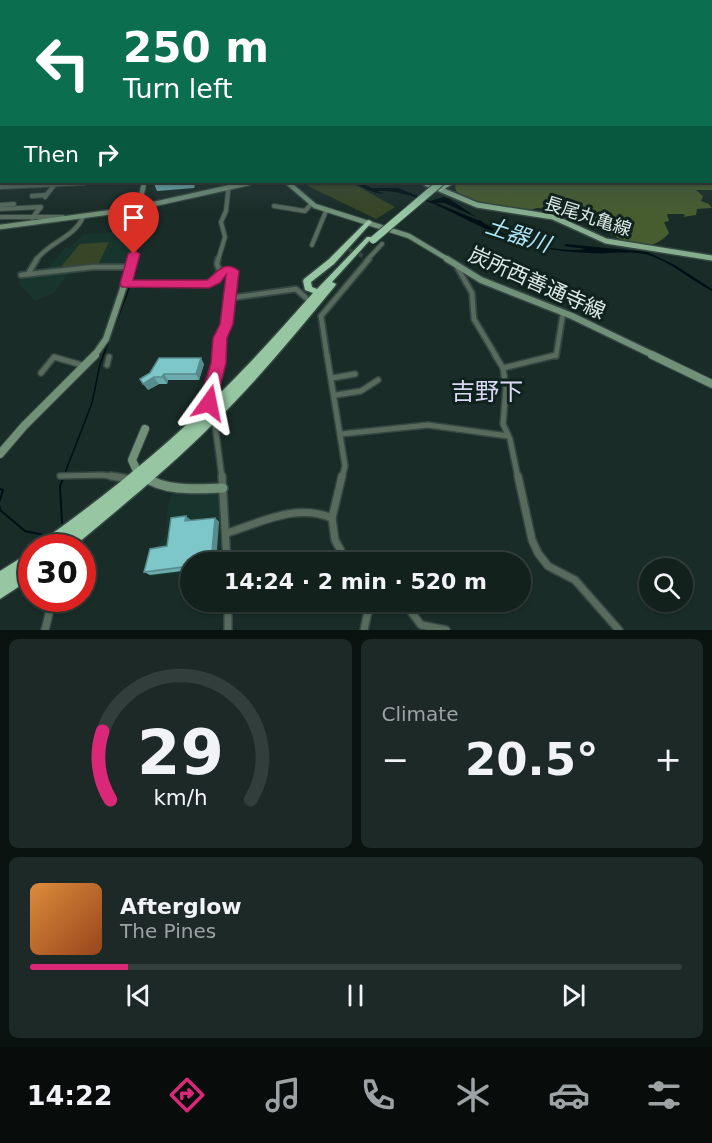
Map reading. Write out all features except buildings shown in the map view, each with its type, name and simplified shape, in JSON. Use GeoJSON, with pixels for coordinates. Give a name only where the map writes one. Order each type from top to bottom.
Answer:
{"type":"FeatureCollection","features":[{"type":"Feature","properties":{"kind":"highway"},"geometry":{"type":"LineString","coordinates":[[64,534],[210,420],[323,300],[371,239],[439,184]]}},
{"type":"Feature","properties":{"kind":"highway"},"geometry":{"type":"LineString","coordinates":[[323,300],[308,288],[307,281],[346,249],[369,222]]}},
{"type":"Feature","properties":{"kind":"highway"},"geometry":{"type":"LineString","coordinates":[[76,534],[213,406],[279,338],[323,300]]}},
{"type":"Feature","properties":{"kind":"highway"},"geometry":{"type":"LineString","coordinates":[[0,579],[18,567]]}},
{"type":"Feature","properties":{"kind":"highway"},"geometry":{"type":"LineString","coordinates":[[0,592],[18,580]]}},
{"type":"Feature","properties":{"kind":"main road"},"geometry":{"type":"LineString","coordinates":[[0,454],[24,426],[85,366],[106,340],[129,284],[138,208],[144,183]]}},
{"type":"Feature","properties":{"kind":"main road"},"geometry":{"type":"LineString","coordinates":[[0,227],[138,208],[194,198],[248,183]]}},
{"type":"Feature","properties":{"kind":"main road","name":"炭所西善通寺線"},"geometry":{"type":"LineString","coordinates":[[288,183],[312,204],[326,211],[369,222],[416,239],[458,267],[508,292],[563,313],[712,384]]}},
{"type":"Feature","properties":{"kind":"main road","name":"長尾丸亀線"},"geometry":{"type":"LineString","coordinates":[[439,184],[463,201],[491,208],[553,217],[614,243],[712,258]]}},
{"type":"Feature","properties":{"kind":"main road"},"geometry":{"type":"LineString","coordinates":[[145,429],[132,457],[139,477],[166,486],[223,488]]}},
{"type":"Feature","properties":{"kind":"street"},"geometry":{"type":"LineString","coordinates":[[0,187],[41,183],[80,183]]}},
{"type":"Feature","properties":{"kind":"street"},"geometry":{"type":"LineString","coordinates":[[220,272],[217,264],[225,237],[221,222],[226,211],[229,183]]}},
{"type":"Feature","properties":{"kind":"street"},"geometry":{"type":"LineString","coordinates":[[32,196],[46,194],[55,184]]}},
{"type":"Feature","properties":{"kind":"street"},"geometry":{"type":"LineString","coordinates":[[1,193],[6,187]]}},
{"type":"Feature","properties":{"kind":"street"},"geometry":{"type":"LineString","coordinates":[[0,207],[14,204]]}},
{"type":"Feature","properties":{"kind":"street"},"geometry":{"type":"LineString","coordinates":[[274,206],[305,211],[312,204]]}},
{"type":"Feature","properties":{"kind":"street"},"geometry":{"type":"LineString","coordinates":[[0,207],[41,207],[32,218]]}},
{"type":"Feature","properties":{"kind":"street"},"geometry":{"type":"LineString","coordinates":[[312,244],[326,211]]}},
{"type":"Feature","properties":{"kind":"street"},"geometry":{"type":"LineString","coordinates":[[0,217],[68,217],[71,219]]}},
{"type":"Feature","properties":{"kind":"street"},"geometry":{"type":"LineString","coordinates":[[28,274],[42,252],[63,239],[81,223],[83,217]]}},
{"type":"Feature","properties":{"kind":"street"},"geometry":{"type":"LineString","coordinates":[[341,552],[334,540],[332,518],[345,466],[336,395],[321,316],[323,300],[382,244]]}},
{"type":"Feature","properties":{"kind":"street"},"geometry":{"type":"LineString","coordinates":[[21,275],[93,267],[132,267]]}},
{"type":"Feature","properties":{"kind":"street"},"geometry":{"type":"LineString","coordinates":[[458,267],[472,293],[474,319],[503,368],[506,388],[503,424],[508,436],[532,540],[548,566],[574,580],[619,630]]}},
{"type":"Feature","properties":{"kind":"street"},"geometry":{"type":"LineString","coordinates":[[213,406],[209,403],[209,395],[219,363],[220,338],[226,324],[232,271],[220,272]]}},
{"type":"Feature","properties":{"kind":"street"},"geometry":{"type":"LineString","coordinates":[[129,284],[209,284],[220,272]]}},
{"type":"Feature","properties":{"kind":"street"},"geometry":{"type":"LineString","coordinates":[[230,298],[296,289],[306,298]]}},
{"type":"Feature","properties":{"kind":"street"},"geometry":{"type":"LineString","coordinates":[[503,368],[556,356],[563,313]]}},
{"type":"Feature","properties":{"kind":"street"},"geometry":{"type":"LineString","coordinates":[[41,373],[54,357],[85,366]]}},
{"type":"Feature","properties":{"kind":"street"},"geometry":{"type":"LineString","coordinates":[[107,365],[109,357]]}},
{"type":"Feature","properties":{"kind":"street"},"geometry":{"type":"LineString","coordinates":[[333,378],[355,374]]}},
{"type":"Feature","properties":{"kind":"street"},"geometry":{"type":"LineString","coordinates":[[336,395],[361,391],[378,380]]}},
{"type":"Feature","properties":{"kind":"street"},"geometry":{"type":"LineString","coordinates":[[210,420],[215,425],[223,488],[227,552]]}},
{"type":"Feature","properties":{"kind":"street"},"geometry":{"type":"LineString","coordinates":[[341,434],[428,425],[508,436]]}},
{"type":"Feature","properties":{"kind":"street"},"geometry":{"type":"LineString","coordinates":[[63,476],[139,477]]}},
{"type":"Feature","properties":{"kind":"street"},"geometry":{"type":"LineString","coordinates":[[227,533],[295,512],[314,511],[332,518]]}},
{"type":"Feature","properties":{"kind":"street"},"geometry":{"type":"LineString","coordinates":[[45,630],[50,612]]}},
{"type":"Feature","properties":{"kind":"street"},"geometry":{"type":"LineString","coordinates":[[228,612],[228,630]]}},
{"type":"Feature","properties":{"kind":"street"},"geometry":{"type":"LineString","coordinates":[[364,630],[368,612]]}},
{"type":"Feature","properties":{"kind":"street"},"geometry":{"type":"LineString","coordinates":[[411,612],[421,625],[446,630]]}},
{"type":"Feature","properties":{"kind":"shaded area"},"geometry":{"type":"Polygon","coordinates":[[[302,183],[352,183],[395,207],[376,219],[302,183]]]}},
{"type":"Feature","properties":{"kind":"shaded area"},"geometry":{"type":"Polygon","coordinates":[[[356,183],[363,183],[371,188],[398,188],[430,201],[443,197],[448,198],[476,217],[445,203],[436,203],[480,220],[503,233],[546,247],[586,249],[564,246],[566,244],[647,252],[675,265],[712,291],[666,262],[649,255],[627,252],[578,252],[531,245],[508,239],[423,200],[393,192],[378,191],[384,194],[376,193],[356,183]]]}},
{"type":"Feature","properties":{"kind":"shaded area"},"geometry":{"type":"Polygon","coordinates":[[[131,230],[129,262],[120,262],[118,266],[46,270],[65,248],[69,248],[83,235],[131,230]]]}},
{"type":"Feature","properties":{"kind":"shaded area"},"geometry":{"type":"Polygon","coordinates":[[[109,242],[98,265],[61,267],[80,244],[109,242]]]}},
{"type":"Feature","properties":{"kind":"shaded area"},"geometry":{"type":"Polygon","coordinates":[[[71,270],[54,293],[37,300],[34,300],[18,283],[20,276],[71,270]]]}},
{"type":"Feature","properties":{"kind":"shaded area"},"geometry":{"type":"Polygon","coordinates":[[[173,491],[219,494],[222,552],[180,552],[180,573],[148,577],[153,553],[165,535],[168,505],[173,491]]]}},
{"type":"Feature","properties":{"kind":"green space"},"geometry":{"type":"Polygon","coordinates":[[[458,183],[712,183],[712,190],[696,190],[703,196],[701,201],[712,208],[697,209],[696,215],[683,217],[685,215],[683,214],[667,214],[669,221],[664,222],[669,233],[662,240],[647,246],[632,244],[608,233],[612,227],[574,208],[565,211],[537,208],[521,211],[490,206],[462,195],[456,191],[455,185],[458,183]]]}},
{"type":"Feature","properties":{"kind":"waterway"},"geometry":{"type":"LineString","coordinates":[[63,478],[92,403],[100,364],[136,270],[137,240]]}},
{"type":"Feature","properties":{"kind":"waterway"},"geometry":{"type":"LineString","coordinates":[[62,523],[60,486],[64,476]]}},
{"type":"Feature","properties":{"kind":"waterway"},"geometry":{"type":"LineString","coordinates":[[0,489],[3,490],[0,500]]}},
{"type":"Feature","properties":{"kind":"waterway"},"geometry":{"type":"LineString","coordinates":[[0,507],[0,510],[25,531],[39,534]]}},
{"type":"Feature","properties":{"kind":"waterway"},"geometry":{"type":"LineString","coordinates":[[49,630],[54,612]]}},
{"type":"Feature","properties":{"kind":"tunnel"},"geometry":{"type":"LineString","coordinates":[[349,250],[363,256]]}},
{"type":"Feature","properties":{"kind":"district","name":"吉野下"},"geometry":{"type":"Point","coordinates":[487,392]}},
{"type":"Feature","properties":{"kind":"route"},"geometry":{"type":"LineString","coordinates":[[134,254],[126,284],[209,284],[220,272],[232,271],[226,324],[220,338],[219,363],[209,395],[209,403]]}},
{"type":"Feature","properties":{"kind":"water label","name":"土器川"},"geometry":{"type":"Point","coordinates":[518,235]}}]}
